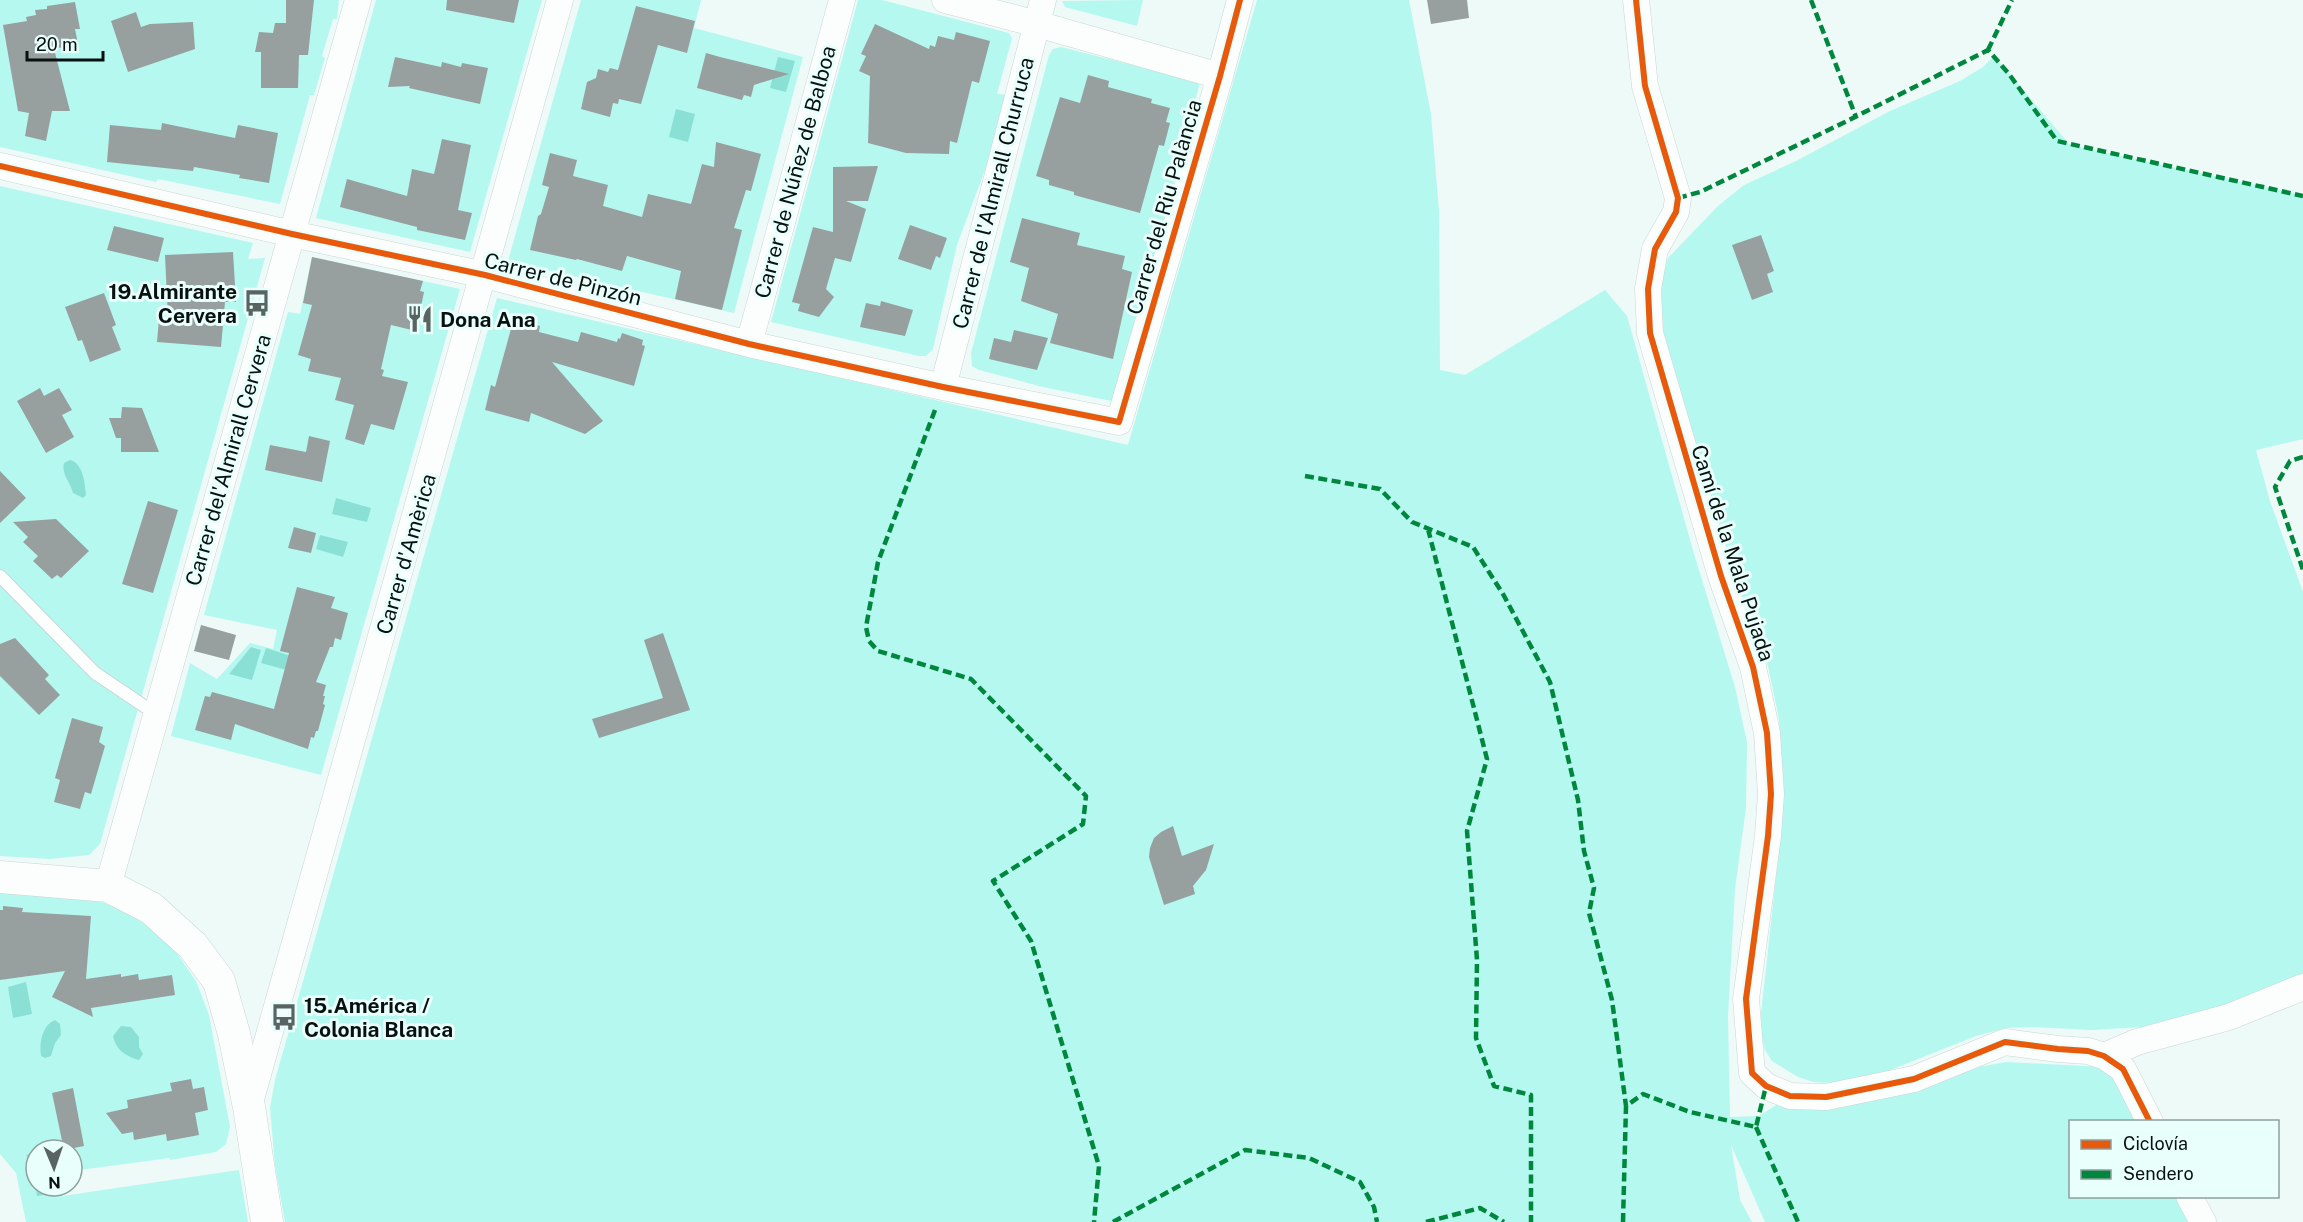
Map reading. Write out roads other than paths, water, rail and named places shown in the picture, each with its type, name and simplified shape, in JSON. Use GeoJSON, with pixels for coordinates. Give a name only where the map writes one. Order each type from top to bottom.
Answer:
{"type":"FeatureCollection","features":[{"type":"Feature","properties":{"kind":"street","name":"Carrer del'Almirall Cervera"},"geometry":{"type":"LineString","coordinates":[[108,886],[358,0]]}},
{"type":"Feature","properties":{"kind":"street","name":"Carrer d'Amèrica"},"geometry":{"type":"LineString","coordinates":[[249,1107],[560,0]]}},
{"type":"Feature","properties":{"kind":"street","name":"Carrer de Núñez de Balboa"},"geometry":{"type":"LineString","coordinates":[[748,344],[842,0]]}},
{"type":"Feature","properties":{"kind":"street"},"geometry":{"type":"LineString","coordinates":[[945,0],[1040,12],[1220,76]]}},
{"type":"Feature","properties":{"kind":"street","name":"Carrer del Riu Palància"},"geometry":{"type":"LineString","coordinates":[[1119,422],[1240,0]]}},
{"type":"Feature","properties":{"kind":"street","name":"Camí de la Mala Pujada"},"geometry":{"type":"LineString","coordinates":[[1636,0],[1645,86],[1678,198],[1676,212],[1655,249],[1648,290],[1650,333],[1721,576],[1753,667],[1767,733],[1770,804],[1746,999],[1752,1073],[1766,1086],[1790,1096],[1826,1097],[1914,1078],[2004,1042],[2058,1050],[2088,1051],[2104,1056]]}},
{"type":"Feature","properties":{"kind":"street","name":"Carrer de l'Almirall Churruca"},"geometry":{"type":"LineString","coordinates":[[943,387],[1040,12]]}},
{"type":"Feature","properties":{"kind":"street","name":"Carrer de Pinzón"},"geometry":{"type":"LineString","coordinates":[[0,166],[292,234],[484,275],[748,344],[943,387],[1119,422]]}},
{"type":"Feature","properties":{"kind":"street"},"geometry":{"type":"LineString","coordinates":[[0,877],[108,886],[151,908],[193,946],[219,981],[234,1034],[249,1107],[267,1222]]}},
{"type":"Feature","properties":{"kind":"street"},"geometry":{"type":"LineString","coordinates":[[2104,1056],[2137,1042],[2229,1017],[2303,987]]}},
{"type":"Feature","properties":{"kind":"street"},"geometry":{"type":"LineString","coordinates":[[2104,1056],[2123,1069],[2149,1120]]}},
{"type":"Feature","properties":{"kind":"street"},"geometry":{"type":"LineString","coordinates":[[2190,1198],[2203,1222]]}},
{"type":"Feature","properties":{"kind":"lane"},"geometry":{"type":"LineString","coordinates":[[0,576],[95,673],[156,714]]}},
{"type":"Feature","properties":{"kind":"place","name":"19.Almirante Cervera"},"geometry":{"type":"Point","coordinates":[257,303]}},
{"type":"Feature","properties":{"kind":"place","name":"Dona Ana"},"geometry":{"type":"Point","coordinates":[420,319]}},
{"type":"Feature","properties":{"kind":"place","name":"15.América / Colonia Blanca"},"geometry":{"type":"Point","coordinates":[284,1017]}}]}
